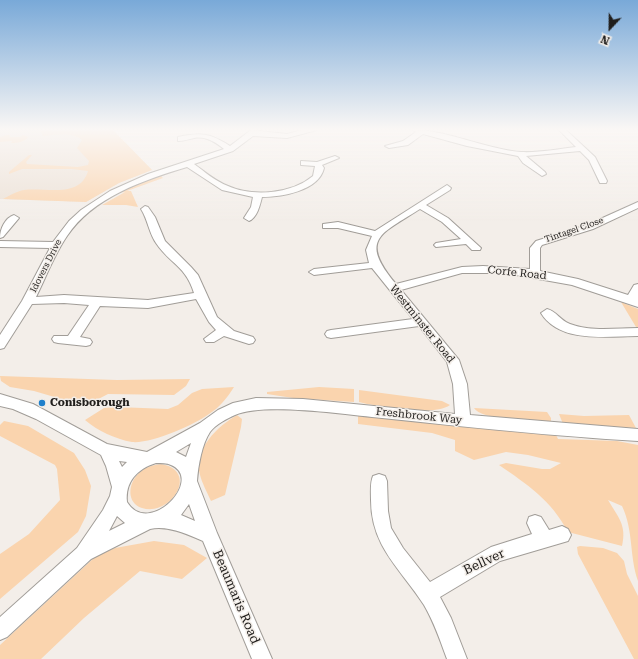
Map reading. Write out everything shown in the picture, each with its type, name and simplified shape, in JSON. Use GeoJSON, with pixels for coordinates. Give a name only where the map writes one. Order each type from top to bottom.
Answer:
{"type":"FeatureCollection","features":[{"type":"Feature","properties":{"kind":"street","name":"Idovers Drive"},"geometry":{"type":"LineString","coordinates":[[0,345],[28,301],[55,245],[73,221],[98,201],[138,181],[194,161]]}},
{"type":"Feature","properties":{"kind":"street"},"geometry":{"type":"LineString","coordinates":[[304,163],[318,164],[327,161]]}},
{"type":"Feature","properties":{"kind":"street"},"geometry":{"type":"LineString","coordinates":[[526,161],[542,174]]}},
{"type":"Feature","properties":{"kind":"street"},"geometry":{"type":"LineString","coordinates":[[593,161],[602,179],[611,178]]}},
{"type":"Feature","properties":{"kind":"street"},"geometry":{"type":"LineString","coordinates":[[187,163],[223,187],[236,192],[258,195],[284,192],[308,183],[318,173],[318,164]]}},
{"type":"Feature","properties":{"kind":"street"},"geometry":{"type":"LineString","coordinates":[[314,272],[375,266],[371,248],[377,234],[392,222],[447,188]]}},
{"type":"Feature","properties":{"kind":"street"},"geometry":{"type":"LineString","coordinates":[[249,218],[256,207],[258,195]]}},
{"type":"Feature","properties":{"kind":"street"},"geometry":{"type":"LineString","coordinates":[[420,205],[445,220],[472,245],[439,245]]}},
{"type":"Feature","properties":{"kind":"street","name":"Tintagel Close"},"geometry":{"type":"LineString","coordinates":[[535,274],[535,248],[539,242],[590,226],[638,205]]}},
{"type":"Feature","properties":{"kind":"street"},"geometry":{"type":"LineString","coordinates":[[145,208],[152,218],[162,244],[187,267],[194,276],[200,295],[212,319],[223,331],[232,336],[249,340]]}},
{"type":"Feature","properties":{"kind":"street"},"geometry":{"type":"LineString","coordinates":[[0,235],[14,218]]}},
{"type":"Feature","properties":{"kind":"street"},"geometry":{"type":"LineString","coordinates":[[141,221],[152,218]]}},
{"type":"Feature","properties":{"kind":"street"},"geometry":{"type":"LineString","coordinates":[[326,226],[338,225],[377,234]]}},
{"type":"Feature","properties":{"kind":"street"},"geometry":{"type":"LineString","coordinates":[[0,244],[55,245]]}},
{"type":"Feature","properties":{"kind":"street","name":"Westminster Road"},"geometry":{"type":"LineString","coordinates":[[375,266],[449,354],[458,371],[463,420]]}},
{"type":"Feature","properties":{"kind":"street","name":"Corfe Road"},"geometry":{"type":"LineString","coordinates":[[394,288],[462,270],[491,270],[535,274],[577,283],[635,301]]}},
{"type":"Feature","properties":{"kind":"street"},"geometry":{"type":"LineString","coordinates":[[635,301],[638,287]]}},
{"type":"Feature","properties":{"kind":"street"},"geometry":{"type":"LineString","coordinates":[[28,301],[64,299],[148,304],[173,301],[200,295]]}},
{"type":"Feature","properties":{"kind":"street"},"geometry":{"type":"LineString","coordinates":[[72,340],[97,302]]}},
{"type":"Feature","properties":{"kind":"street"},"geometry":{"type":"LineString","coordinates":[[547,313],[552,320],[575,330],[638,332]]}},
{"type":"Feature","properties":{"kind":"street"},"geometry":{"type":"LineString","coordinates":[[331,334],[421,322]]}},
{"type":"Feature","properties":{"kind":"street"},"geometry":{"type":"LineString","coordinates":[[210,339],[223,331]]}},
{"type":"Feature","properties":{"kind":"street"},"geometry":{"type":"LineString","coordinates":[[58,339],[86,342]]}},
{"type":"Feature","properties":{"kind":"street"},"geometry":{"type":"LineString","coordinates":[[0,400],[14,403],[38,413],[106,450],[152,458]]}},
{"type":"Feature","properties":{"kind":"street","name":"Freshbrook Way"},"geometry":{"type":"LineString","coordinates":[[152,458],[205,427],[223,414],[234,409],[256,404],[271,403],[560,430],[638,435]]}},
{"type":"Feature","properties":{"kind":"street"},"geometry":{"type":"LineString","coordinates":[[84,554],[152,520],[174,511],[188,493],[196,448],[205,427]]}},
{"type":"Feature","properties":{"kind":"street"},"geometry":{"type":"LineString","coordinates":[[106,450],[114,466],[119,492],[119,504],[123,511],[130,517],[183,524],[209,535]]}},
{"type":"Feature","properties":{"kind":"street"},"geometry":{"type":"LineString","coordinates":[[0,630],[84,554],[109,516],[130,469],[152,458],[165,456],[180,461],[190,478]]}},
{"type":"Feature","properties":{"kind":"street","name":"Beaumaris Road"},"geometry":{"type":"LineString","coordinates":[[190,478],[209,535],[262,659]]}},
{"type":"Feature","properties":{"kind":"street"},"geometry":{"type":"LineString","coordinates":[[379,481],[383,529],[390,544],[427,594],[447,630],[457,659]]}},
{"type":"Feature","properties":{"kind":"street","name":"Bellver"},"geometry":{"type":"LineString","coordinates":[[427,594],[497,553],[553,537],[535,523]]}},
{"type":"Feature","properties":{"kind":"shaded area"},"geometry":{"type":"Polygon","coordinates":[[[0,161],[143,161],[152,170],[119,183],[86,202],[0,199],[0,161]]]}},
{"type":"Feature","properties":{"kind":"shaded area"},"geometry":{"type":"Polygon","coordinates":[[[22,161],[27,161],[27,164],[78,167],[88,165],[89,161],[143,161],[152,170],[119,183],[86,202],[3,199],[16,192],[24,190],[70,189],[84,180],[88,171],[72,169],[22,169],[9,174],[9,172],[22,161]]]}},
{"type":"Feature","properties":{"kind":"shaded area"},"geometry":{"type":"Polygon","coordinates":[[[161,176],[163,178],[127,191],[131,191],[138,207],[126,205],[102,205],[125,192],[117,193],[153,177],[161,176]]]}},
{"type":"Feature","properties":{"kind":"shaded area"},"geometry":{"type":"Polygon","coordinates":[[[621,302],[638,309],[638,327],[636,327],[621,302]]]}},
{"type":"Feature","properties":{"kind":"shaded area"},"geometry":{"type":"Polygon","coordinates":[[[0,376],[117,380],[190,379],[186,386],[174,395],[108,394],[85,406],[34,391],[10,387],[1,381],[0,376]]]}},
{"type":"Feature","properties":{"kind":"shaded area"},"geometry":{"type":"Polygon","coordinates":[[[234,387],[220,405],[202,418],[172,433],[150,440],[132,442],[119,439],[101,431],[85,420],[104,408],[117,407],[168,409],[178,405],[192,393],[202,389],[234,387]]]}},
{"type":"Feature","properties":{"kind":"shaded area"},"geometry":{"type":"Polygon","coordinates":[[[319,387],[354,389],[354,402],[293,398],[267,394],[267,392],[319,387]]]}},
{"type":"Feature","properties":{"kind":"shaded area"},"geometry":{"type":"Polygon","coordinates":[[[359,390],[442,401],[450,405],[433,410],[410,410],[367,404],[359,402],[359,390]]]}},
{"type":"Feature","properties":{"kind":"shaded area"},"geometry":{"type":"Polygon","coordinates":[[[474,408],[547,412],[551,418],[551,423],[497,417],[478,412],[474,408]]]}},
{"type":"Feature","properties":{"kind":"shaded area"},"geometry":{"type":"Polygon","coordinates":[[[559,414],[584,416],[629,415],[636,428],[563,424],[559,414]]]}},
{"type":"Feature","properties":{"kind":"shaded area"},"geometry":{"type":"Polygon","coordinates":[[[237,415],[242,419],[241,427],[225,495],[211,501],[200,475],[200,456],[209,439],[215,432],[222,425],[237,415]]]}},
{"type":"Feature","properties":{"kind":"shaded area"},"geometry":{"type":"Polygon","coordinates":[[[358,415],[556,435],[558,439],[617,441],[638,445],[638,581],[633,562],[630,534],[622,506],[608,500],[621,522],[623,532],[622,546],[568,532],[554,511],[538,494],[499,465],[506,463],[550,469],[561,463],[528,455],[506,452],[474,460],[455,451],[455,440],[432,433],[358,424],[358,415]]]}},
{"type":"Feature","properties":{"kind":"shaded area"},"geometry":{"type":"Polygon","coordinates":[[[4,421],[28,426],[74,453],[85,470],[91,486],[86,516],[78,532],[0,599],[0,554],[29,534],[60,500],[57,469],[55,465],[0,436],[0,425],[4,421]]]}},
{"type":"Feature","properties":{"kind":"shaded area"},"geometry":{"type":"Polygon","coordinates":[[[161,464],[173,468],[179,475],[180,483],[177,492],[171,500],[163,506],[153,509],[142,508],[133,502],[131,497],[131,487],[135,477],[146,468],[161,464]]]}},
{"type":"Feature","properties":{"kind":"shaded area"},"geometry":{"type":"Polygon","coordinates":[[[154,541],[184,545],[207,558],[182,579],[140,571],[84,618],[41,659],[0,659],[0,645],[95,557],[115,548],[154,541]]]}},
{"type":"Feature","properties":{"kind":"shaded area"},"geometry":{"type":"Polygon","coordinates":[[[577,547],[603,548],[617,553],[624,561],[627,574],[638,596],[638,659],[634,659],[578,554],[577,547]]]}},
{"type":"Feature","properties":{"kind":"place","name":"Conisborough"},"geometry":{"type":"Point","coordinates":[42,403]}}]}
